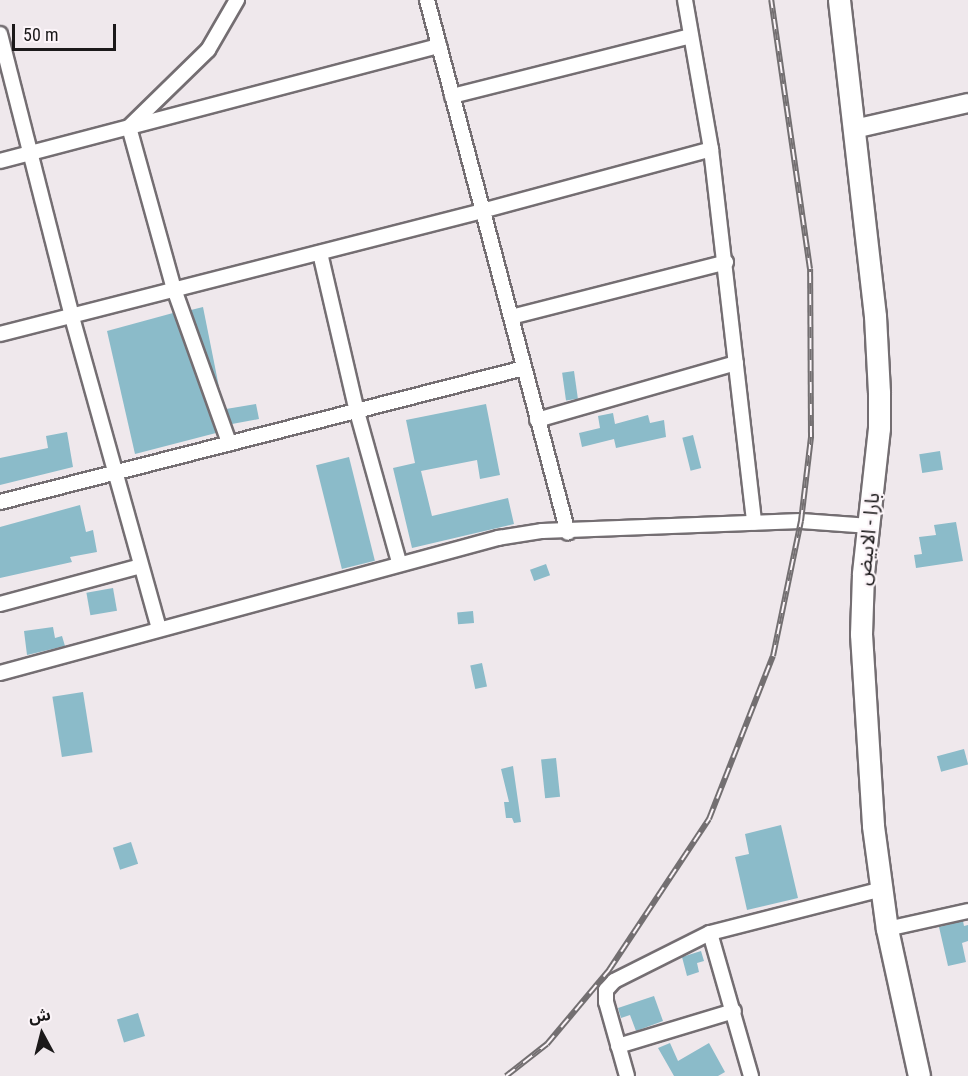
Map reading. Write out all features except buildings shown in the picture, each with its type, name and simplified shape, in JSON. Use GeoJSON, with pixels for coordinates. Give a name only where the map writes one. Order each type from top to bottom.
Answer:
{"type":"FeatureCollection","features":[{"type":"Feature","properties":{"kind":"main road","name":"بارا - الابيض"},"geometry":{"type":"LineString","coordinates":[[839,0],[875,316],[879,392],[861,634],[872,816],[887,929],[919,1076]]}},
{"type":"Feature","properties":{"kind":"street"},"geometry":{"type":"LineString","coordinates":[[129,127],[208,50],[237,0]]}},
{"type":"Feature","properties":{"kind":"street"},"geometry":{"type":"LineString","coordinates":[[427,0],[568,532]]}},
{"type":"Feature","properties":{"kind":"street"},"geometry":{"type":"LineString","coordinates":[[685,0],[711,149],[726,262],[754,523]]}},
{"type":"Feature","properties":{"kind":"street"},"geometry":{"type":"LineString","coordinates":[[0,34],[72,317],[159,628]]}},
{"type":"Feature","properties":{"kind":"street"},"geometry":{"type":"LineString","coordinates":[[452,96],[691,36]]}},
{"type":"Feature","properties":{"kind":"street"},"geometry":{"type":"LineString","coordinates":[[0,161],[439,46]]}},
{"type":"Feature","properties":{"kind":"street"},"geometry":{"type":"LineString","coordinates":[[854,129],[968,103]]}},
{"type":"Feature","properties":{"kind":"street"},"geometry":{"type":"LineString","coordinates":[[129,127],[174,289],[229,443]]}},
{"type":"Feature","properties":{"kind":"street"},"geometry":{"type":"LineString","coordinates":[[0,334],[483,212],[711,149]]}},
{"type":"Feature","properties":{"kind":"street"},"geometry":{"type":"LineString","coordinates":[[320,253],[356,408],[399,562]]}},
{"type":"Feature","properties":{"kind":"street"},"geometry":{"type":"LineString","coordinates":[[511,317],[726,262]]}},
{"type":"Feature","properties":{"kind":"street"},"geometry":{"type":"LineString","coordinates":[[537,420],[736,363]]}},
{"type":"Feature","properties":{"kind":"street"},"geometry":{"type":"LineString","coordinates":[[0,502],[356,408],[524,368]]}},
{"type":"Feature","properties":{"kind":"street"},"geometry":{"type":"LineString","coordinates":[[0,673],[399,562],[498,538],[542,531],[568,532],[754,523],[870,526]]}},
{"type":"Feature","properties":{"kind":"street"},"geometry":{"type":"LineString","coordinates":[[0,604],[141,566]]}},
{"type":"Feature","properties":{"kind":"street"},"geometry":{"type":"LineString","coordinates":[[627,1076],[606,990],[614,981],[710,933],[882,889]]}},
{"type":"Feature","properties":{"kind":"street"},"geometry":{"type":"LineString","coordinates":[[887,929],[968,911]]}},
{"type":"Feature","properties":{"kind":"street"},"geometry":{"type":"LineString","coordinates":[[710,933],[751,1076]]}},
{"type":"Feature","properties":{"kind":"street"},"geometry":{"type":"LineString","coordinates":[[618,1046],[734,1011]]}},
{"type":"Feature","properties":{"kind":"railway"},"geometry":{"type":"LineString","coordinates":[[506,1076],[547,1044],[609,970],[709,819],[773,656],[801,521],[811,437],[810,269],[771,0]]}}]}
